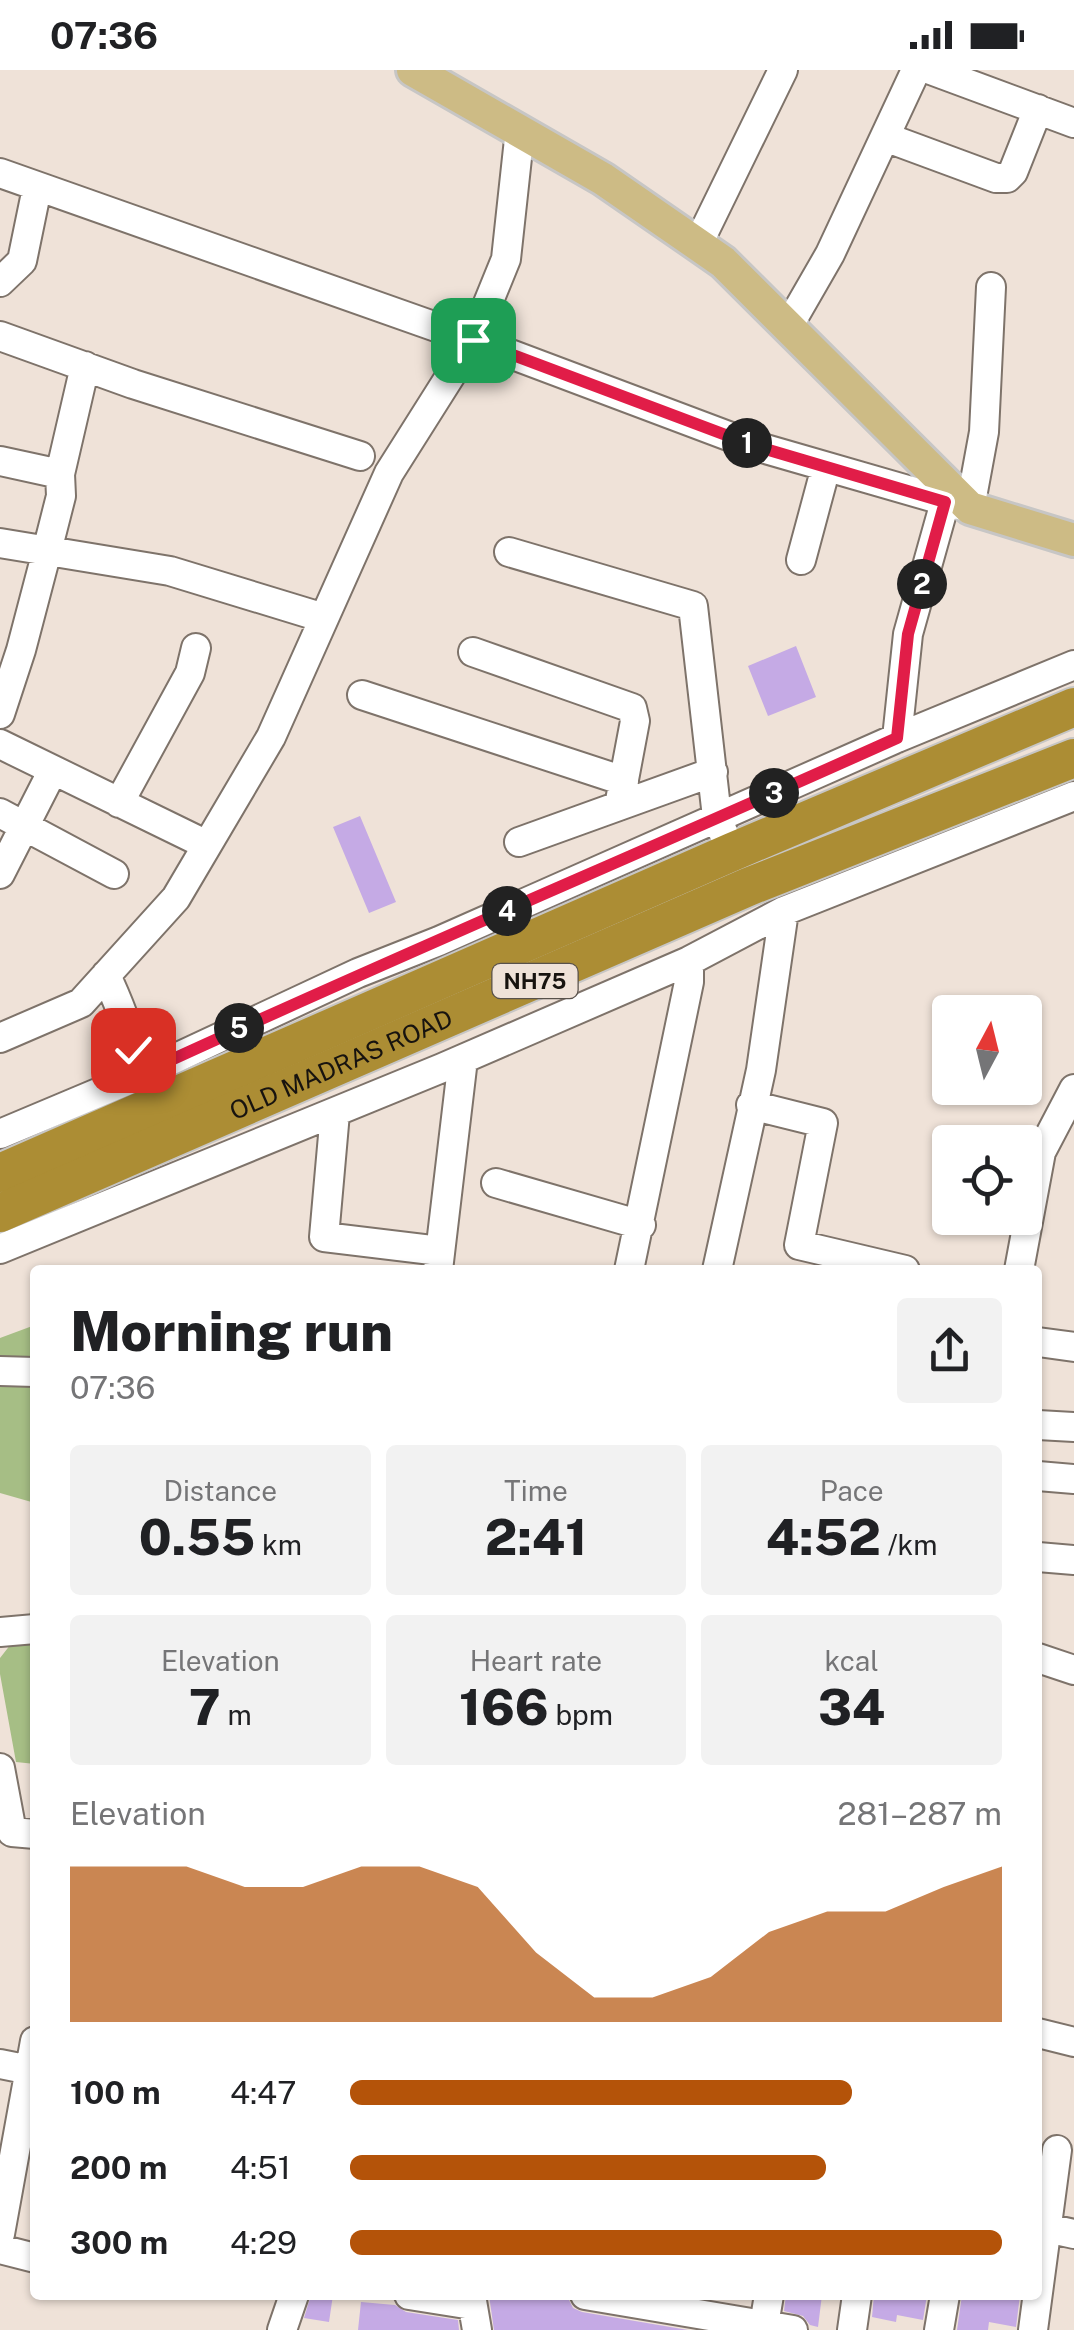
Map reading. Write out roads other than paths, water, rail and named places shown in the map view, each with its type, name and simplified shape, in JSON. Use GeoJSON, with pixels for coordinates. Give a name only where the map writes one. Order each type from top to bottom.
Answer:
{"type":"FeatureCollection","features":[{"type":"Feature","properties":{"kind":"highway","name":"OLD MADRAS ROAD"},"geometry":{"type":"LineString","coordinates":[[0,1173],[732,852],[1074,707]]}},
{"type":"Feature","properties":{"kind":"highway","name":"OLD MADRAS ROAD"},"geometry":{"type":"LineString","coordinates":[[0,1213],[90,1194],[748,887],[1074,758]]}},
{"type":"Feature","properties":{"kind":"main road"},"geometry":{"type":"LineString","coordinates":[[413,70],[603,179],[723,262],[957,505],[1074,540]]}},
{"type":"Feature","properties":{"kind":"street"},"geometry":{"type":"LineString","coordinates":[[698,244],[783,70]]}},
{"type":"Feature","properties":{"kind":"street"},"geometry":{"type":"LineString","coordinates":[[788,327],[830,254],[916,70]]}},
{"type":"Feature","properties":{"kind":"street"},"geometry":{"type":"LineString","coordinates":[[930,70],[1074,122]]}},
{"type":"Feature","properties":{"kind":"street"},"geometry":{"type":"LineString","coordinates":[[884,137],[996,178],[1007,178],[1038,110]]}},
{"type":"Feature","properties":{"kind":"street"},"geometry":{"type":"LineString","coordinates":[[0,1038],[81,1003],[176,898],[271,737],[389,473],[473,340],[506,259],[520,130]]}},
{"type":"Feature","properties":{"kind":"street"},"geometry":{"type":"LineString","coordinates":[[0,172],[473,340],[755,446],[957,505]]}},
{"type":"Feature","properties":{"kind":"street"},"geometry":{"type":"LineString","coordinates":[[0,282],[22,261],[37,188]]}},
{"type":"Feature","properties":{"kind":"street"},"geometry":{"type":"LineString","coordinates":[[897,738],[908,634],[984,432],[991,286]]}},
{"type":"Feature","properties":{"kind":"street"},"geometry":{"type":"LineString","coordinates":[[0,336],[133,384],[360,456]]}},
{"type":"Feature","properties":{"kind":"street"},"geometry":{"type":"LineString","coordinates":[[0,714],[11,646],[48,551],[61,496],[60,474],[86,366]]}},
{"type":"Feature","properties":{"kind":"street"},"geometry":{"type":"LineString","coordinates":[[0,461],[60,474]]}},
{"type":"Feature","properties":{"kind":"street"},"geometry":{"type":"LineString","coordinates":[[802,560],[826,467]]}},
{"type":"Feature","properties":{"kind":"street"},"geometry":{"type":"LineString","coordinates":[[0,543],[170,572],[324,618]]}},
{"type":"Feature","properties":{"kind":"street"},"geometry":{"type":"LineString","coordinates":[[509,552],[693,606],[716,817],[732,852]]}},
{"type":"Feature","properties":{"kind":"street"},"geometry":{"type":"LineString","coordinates":[[119,803],[190,673],[196,648]]}},
{"type":"Feature","properties":{"kind":"street"},"geometry":{"type":"LineString","coordinates":[[473,652],[632,708],[635,721],[622,794]]}},
{"type":"Feature","properties":{"kind":"street"},"geometry":{"type":"LineString","coordinates":[[0,1134],[897,738],[1074,666]]}},
{"type":"Feature","properties":{"kind":"street"},"geometry":{"type":"LineString","coordinates":[[362,695],[622,794]]}},
{"type":"Feature","properties":{"kind":"street"},"geometry":{"type":"LineString","coordinates":[[0,744],[207,845]]}},
{"type":"Feature","properties":{"kind":"street"},"geometry":{"type":"LineString","coordinates":[[0,874],[12,819],[53,770]]}},
{"type":"Feature","properties":{"kind":"street"},"geometry":{"type":"LineString","coordinates":[[519,842],[622,794],[713,772]]}},
{"type":"Feature","properties":{"kind":"street"},"geometry":{"type":"LineString","coordinates":[[0,1249],[90,1194],[335,1113],[689,960],[784,911],[1074,796]]}},
{"type":"Feature","properties":{"kind":"street"},"geometry":{"type":"LineString","coordinates":[[12,819],[114,874]]}},
{"type":"Feature","properties":{"kind":"street"},"geometry":{"type":"LineString","coordinates":[[718,1265],[760,1070],[784,911]]}},
{"type":"Feature","properties":{"kind":"street"},"geometry":{"type":"LineString","coordinates":[[630,1265],[689,982],[689,960]]}},
{"type":"Feature","properties":{"kind":"street"},"geometry":{"type":"LineString","coordinates":[[106,975],[130,1036],[130,1079]]}},
{"type":"Feature","properties":{"kind":"street"},"geometry":{"type":"LineString","coordinates":[[335,1113],[324,1237],[439,1260],[463,1059]]}},
{"type":"Feature","properties":{"kind":"street"},"geometry":{"type":"LineString","coordinates":[[1020,1265],[1041,1152],[1074,1089]]}},
{"type":"Feature","properties":{"kind":"street"},"geometry":{"type":"LineString","coordinates":[[751,1106],[824,1123],[799,1245],[884,1265]]}},
{"type":"Feature","properties":{"kind":"street"},"geometry":{"type":"LineString","coordinates":[[496,1184],[640,1225]]}},
{"type":"Feature","properties":{"kind":"street"},"geometry":{"type":"LineString","coordinates":[[1042,1343],[1074,1347]]}},
{"type":"Feature","properties":{"kind":"street"},"geometry":{"type":"LineString","coordinates":[[0,1371],[30,1372]]}},
{"type":"Feature","properties":{"kind":"street"},"geometry":{"type":"LineString","coordinates":[[1042,1425],[1074,1427]]}},
{"type":"Feature","properties":{"kind":"street"},"geometry":{"type":"LineString","coordinates":[[1042,1476],[1074,1479]]}},
{"type":"Feature","properties":{"kind":"street"},"geometry":{"type":"LineString","coordinates":[[1042,1558],[1074,1560]]}},
{"type":"Feature","properties":{"kind":"street"},"geometry":{"type":"LineString","coordinates":[[0,1632],[30,1629]]}},
{"type":"Feature","properties":{"kind":"street"},"geometry":{"type":"LineString","coordinates":[[1042,1659],[1074,1670]]}},
{"type":"Feature","properties":{"kind":"street"},"geometry":{"type":"LineString","coordinates":[[0,1768],[12,1832],[30,1834]]}},
{"type":"Feature","properties":{"kind":"street"},"geometry":{"type":"LineString","coordinates":[[1042,2034],[1074,2042]]}},
{"type":"Feature","properties":{"kind":"street"},"geometry":{"type":"LineString","coordinates":[[0,2064],[30,2053]]}},
{"type":"Feature","properties":{"kind":"street"},"geometry":{"type":"LineString","coordinates":[[0,2234],[30,2073]]}},
{"type":"Feature","properties":{"kind":"street"},"geometry":{"type":"LineString","coordinates":[[1042,2285],[1053,2229],[1057,2150]]}},
{"type":"Feature","properties":{"kind":"street"},"geometry":{"type":"LineString","coordinates":[[0,2250],[30,2257]]}},
{"type":"Feature","properties":{"kind":"street"},"geometry":{"type":"LineString","coordinates":[[282,2330],[292,2300]]}},
{"type":"Feature","properties":{"kind":"street"},"geometry":{"type":"LineString","coordinates":[[430,2300],[473,2310]]}},
{"type":"Feature","properties":{"kind":"street"},"geometry":{"type":"LineString","coordinates":[[764,2325],[769,2300]]}},
{"type":"Feature","properties":{"kind":"street"},"geometry":{"type":"LineString","coordinates":[[852,2330],[856,2300]]}},
{"type":"Feature","properties":{"kind":"street"},"geometry":{"type":"LineString","coordinates":[[940,2330],[945,2300]]}},
{"type":"Feature","properties":{"kind":"street"},"geometry":{"type":"LineString","coordinates":[[1033,2330],[1039,2300]]}},
{"type":"Feature","properties":{"kind":"street"},"geometry":{"type":"LineString","coordinates":[[672,2302],[793,2330]]}}]}
